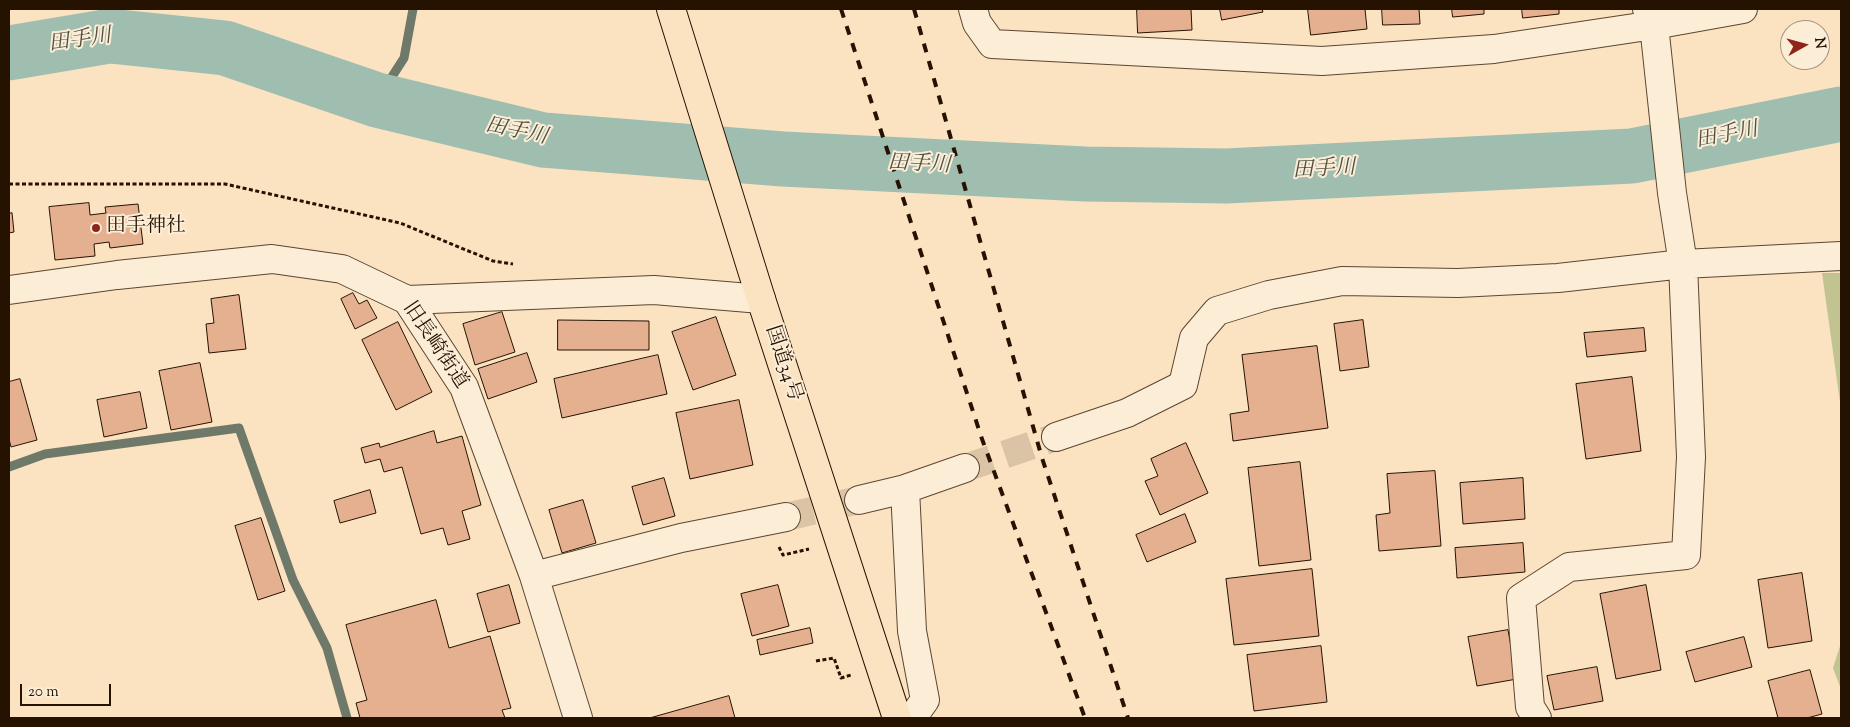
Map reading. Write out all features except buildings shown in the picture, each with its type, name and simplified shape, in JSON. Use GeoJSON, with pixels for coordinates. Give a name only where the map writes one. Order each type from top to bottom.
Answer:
{"type":"FeatureCollection","features":[{"type":"Feature","properties":{"kind":"highway","name":"国道34号"},"geometry":{"type":"LineString","coordinates":[[673,17],[761,299],[896,718]]}},
{"type":"Feature","properties":{"kind":"street"},"geometry":{"type":"LineString","coordinates":[[973,9],[977,23],[992,44],[1322,61],[1494,49],[1651,17],[1743,9]]}},
{"type":"Feature","properties":{"kind":"street"},"geometry":{"type":"LineString","coordinates":[[1537,718],[1530,707],[1522,598],[1569,567],[1686,555],[1691,457],[1683,264],[1672,192],[1651,17]]}},
{"type":"Feature","properties":{"kind":"street"},"geometry":{"type":"LineString","coordinates":[[1056,437],[1126,413],[1183,385],[1194,338],[1216,311],[1269,295],[1342,281],[1458,283],[1558,278],[1683,264],[1841,256]]}},
{"type":"Feature","properties":{"kind":"street","name":"旧長崎街道"},"geometry":{"type":"LineString","coordinates":[[9,290],[126,274],[272,259],[342,269],[407,300],[464,387],[534,576],[578,718]]}},
{"type":"Feature","properties":{"kind":"street"},"geometry":{"type":"LineString","coordinates":[[407,300],[654,290],[761,299]]}},
{"type":"Feature","properties":{"kind":"street"},"geometry":{"type":"LineString","coordinates":[[859,500],[905,490],[965,468]]}},
{"type":"Feature","properties":{"kind":"street"},"geometry":{"type":"LineString","coordinates":[[905,490],[912,631],[925,700],[912,718]]}},
{"type":"Feature","properties":{"kind":"street"},"geometry":{"type":"LineString","coordinates":[[534,576],[681,538],[786,517]]}},
{"type":"Feature","properties":{"kind":"path"},"geometry":{"type":"LineString","coordinates":[[9,184],[225,184],[400,223],[493,261],[520,265]]}},
{"type":"Feature","properties":{"kind":"path"},"geometry":{"type":"LineString","coordinates":[[816,661],[834,658],[841,678],[851,675]]}},
{"type":"Feature","properties":{"kind":"green space"},"geometry":{"type":"Polygon","coordinates":[[[1822,273],[1841,273],[1841,409],[1822,273]]]}},
{"type":"Feature","properties":{"kind":"green space"},"geometry":{"type":"Polygon","coordinates":[[[1841,643],[1841,689],[1833,668],[1841,643]]]}},
{"type":"Feature","properties":{"kind":"waterway"},"geometry":{"type":"LineString","coordinates":[[377,100],[404,58],[413,9]]}},
{"type":"Feature","properties":{"kind":"waterway","name":"田手川"},"geometry":{"type":"LineString","coordinates":[[9,53],[110,36],[225,48],[377,100],[543,140],[783,159],[1085,174],[1226,176],[1632,156],[1841,114]]}},
{"type":"Feature","properties":{"kind":"waterway"},"geometry":{"type":"LineString","coordinates":[[9,467],[45,454],[239,428],[293,580],[327,648],[347,718]]}},
{"type":"Feature","properties":{"kind":"tunnel"},"geometry":{"type":"LineString","coordinates":[[965,468],[1056,437]]}},
{"type":"Feature","properties":{"kind":"tunnel"},"geometry":{"type":"LineString","coordinates":[[786,517],[859,500]]}},
{"type":"Feature","properties":{"kind":"railway"},"geometry":{"type":"LineString","coordinates":[[841,9],[982,439],[1085,718]]}},
{"type":"Feature","properties":{"kind":"railway"},"geometry":{"type":"LineString","coordinates":[[914,9],[1042,458],[1128,718]]}},
{"type":"Feature","properties":{"kind":"place","name":"田手神社"},"geometry":{"type":"Point","coordinates":[96,228]}}]}
